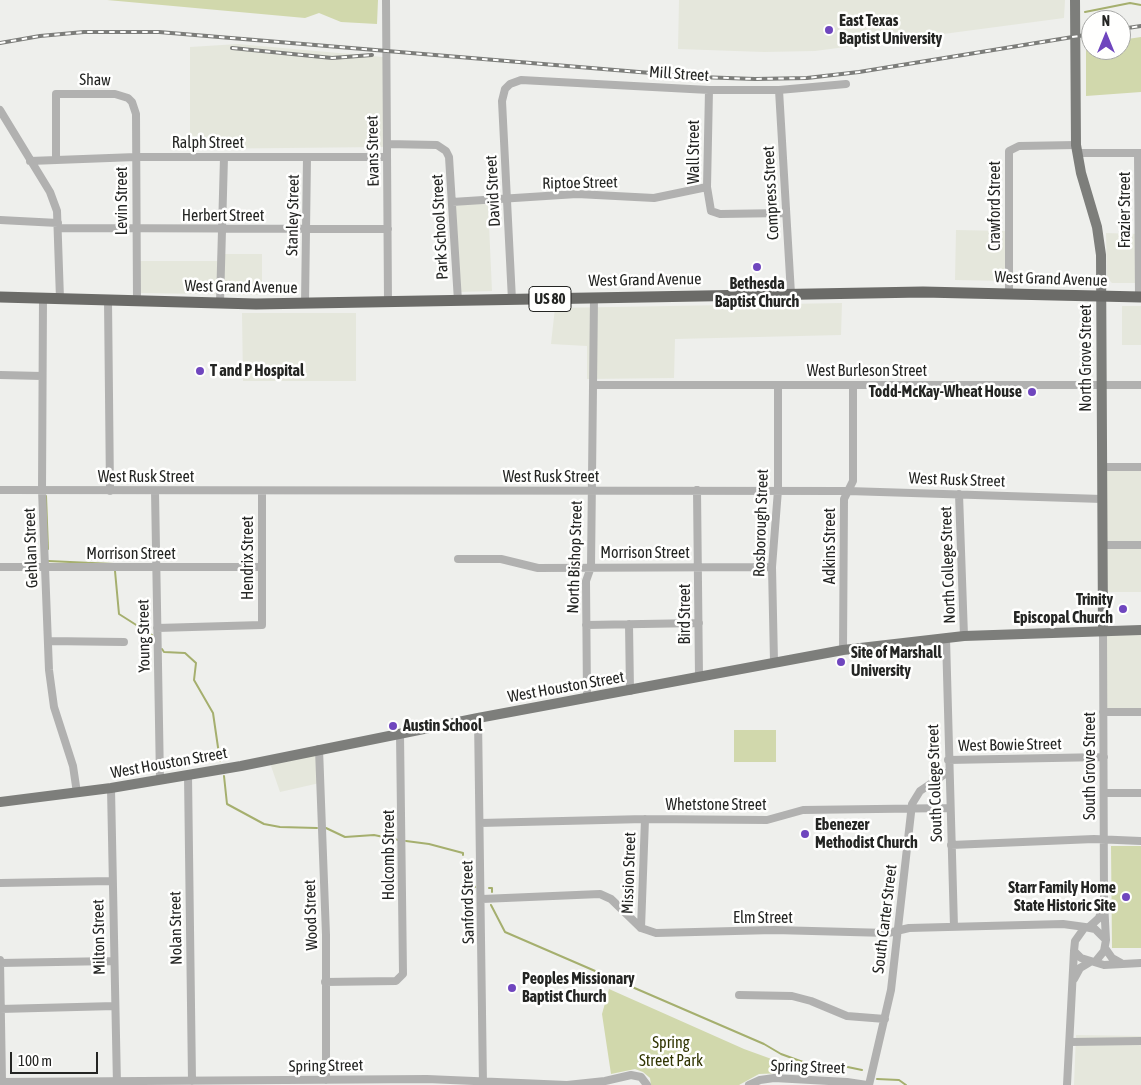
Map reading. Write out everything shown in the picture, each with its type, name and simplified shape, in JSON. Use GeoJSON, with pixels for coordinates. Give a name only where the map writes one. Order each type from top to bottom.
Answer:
{"type":"FeatureCollection","features":[{"type":"Feature","properties":{"kind":"highway","name":"West Grand Avenue"},"geometry":{"type":"LineString","coordinates":[[0,297],[305,304],[594,297],[938,292],[1140,297]]}},
{"type":"Feature","properties":{"kind":"main road","name":"North Grove Street"},"geometry":{"type":"LineString","coordinates":[[1075,0],[1076,149],[1099,237],[1103,630]]}},
{"type":"Feature","properties":{"kind":"main road","name":"West Houston Street"},"geometry":{"type":"LineString","coordinates":[[0,802],[112,788],[188,775],[478,718],[843,650],[964,636],[1141,630]]}},
{"type":"Feature","properties":{"kind":"street","name":"Evans Street"},"geometry":{"type":"LineString","coordinates":[[386,0],[388,302]]}},
{"type":"Feature","properties":{"kind":"street","name":"Mill Street"},"geometry":{"type":"LineString","coordinates":[[510,84],[521,80],[709,90],[778,90],[846,84]]}},
{"type":"Feature","properties":{"kind":"street","name":"David Street"},"geometry":{"type":"LineString","coordinates":[[510,84],[505,89],[502,101],[512,300]]}},
{"type":"Feature","properties":{"kind":"street","name":"Wall Street"},"geometry":{"type":"LineString","coordinates":[[709,90],[707,187],[709,208],[714,213],[786,213]]}},
{"type":"Feature","properties":{"kind":"street","name":"Compress Street"},"geometry":{"type":"LineString","coordinates":[[778,90],[791,294]]}},
{"type":"Feature","properties":{"kind":"street","name":"Shaw"},"geometry":{"type":"LineString","coordinates":[[56,158],[56,94],[115,94],[122,95],[132,102]]}},
{"type":"Feature","properties":{"kind":"street","name":"Levin Street"},"geometry":{"type":"LineString","coordinates":[[132,102],[136,114],[137,301]]}},
{"type":"Feature","properties":{"kind":"street"},"geometry":{"type":"LineString","coordinates":[[0,110],[53,198],[58,211],[60,298]]}},
{"type":"Feature","properties":{"kind":"street","name":"Park School Street"},"geometry":{"type":"LineString","coordinates":[[387,144],[431,144],[446,151],[450,162],[458,301]]}},
{"type":"Feature","properties":{"kind":"street","name":"Crawford Street"},"geometry":{"type":"LineString","coordinates":[[1009,294],[1007,158],[1011,149],[1019,146],[1076,149]]}},
{"type":"Feature","properties":{"kind":"street"},"geometry":{"type":"LineString","coordinates":[[1076,149],[1140,153]]}},
{"type":"Feature","properties":{"kind":"street","name":"Frazier Street"},"geometry":{"type":"LineString","coordinates":[[1140,153],[1140,297]]}},
{"type":"Feature","properties":{"kind":"street","name":"Ralph Street"},"geometry":{"type":"LineString","coordinates":[[30,160],[136,157],[387,157]]}},
{"type":"Feature","properties":{"kind":"street"},"geometry":{"type":"LineString","coordinates":[[220,303],[224,157]]}},
{"type":"Feature","properties":{"kind":"street","name":"Stanley Street"},"geometry":{"type":"LineString","coordinates":[[305,304],[307,157]]}},
{"type":"Feature","properties":{"kind":"street","name":"Riptoe Street"},"geometry":{"type":"LineString","coordinates":[[452,202],[507,200],[577,194],[654,198],[707,187]]}},
{"type":"Feature","properties":{"kind":"street","name":"Herbert Street"},"geometry":{"type":"LineString","coordinates":[[0,220],[136,229],[388,229]]}},
{"type":"Feature","properties":{"kind":"street","name":"North Bishop Street"},"geometry":{"type":"LineString","coordinates":[[587,698],[586,581],[591,567],[594,297]]}},
{"type":"Feature","properties":{"kind":"street","name":"Gehlan Street"},"geometry":{"type":"LineString","coordinates":[[43,298],[42,490],[48,641],[53,701],[73,766],[77,793]]}},
{"type":"Feature","properties":{"kind":"street"},"geometry":{"type":"LineString","coordinates":[[108,300],[110,491]]}},
{"type":"Feature","properties":{"kind":"street"},"geometry":{"type":"LineString","coordinates":[[0,375],[42,376]]}},
{"type":"Feature","properties":{"kind":"street","name":"West Burleson Street"},"geometry":{"type":"LineString","coordinates":[[594,385],[1141,385]]}},
{"type":"Feature","properties":{"kind":"street","name":"Adkins Street"},"geometry":{"type":"LineString","coordinates":[[843,650],[844,499],[853,482],[853,385]]}},
{"type":"Feature","properties":{"kind":"street","name":"Rosborough Street"},"geometry":{"type":"LineString","coordinates":[[774,662],[772,567],[778,490],[778,386]]}},
{"type":"Feature","properties":{"kind":"street"},"geometry":{"type":"LineString","coordinates":[[1102,467],[1141,467]]}},
{"type":"Feature","properties":{"kind":"street","name":"West Rusk Street"},"geometry":{"type":"LineString","coordinates":[[0,490],[778,490],[1102,499]]}},
{"type":"Feature","properties":{"kind":"street","name":"Bird Street"},"geometry":{"type":"LineString","coordinates":[[697,490],[699,677]]}},
{"type":"Feature","properties":{"kind":"street","name":"Young Street"},"geometry":{"type":"LineString","coordinates":[[155,491],[160,780]]}},
{"type":"Feature","properties":{"kind":"street","name":"Hendrix Street"},"geometry":{"type":"LineString","coordinates":[[157,628],[262,625],[262,491]]}},
{"type":"Feature","properties":{"kind":"street","name":"North College Street"},"geometry":{"type":"LineString","coordinates":[[959,494],[964,636]]}},
{"type":"Feature","properties":{"kind":"street"},"geometry":{"type":"LineString","coordinates":[[1102,545],[1141,545]]}},
{"type":"Feature","properties":{"kind":"street","name":"Morrison Street"},"geometry":{"type":"LineString","coordinates":[[458,559],[497,558],[533,567],[772,567]]}},
{"type":"Feature","properties":{"kind":"street","name":"Morrison Street"},"geometry":{"type":"LineString","coordinates":[[0,567],[261,567]]}},
{"type":"Feature","properties":{"kind":"street"},"geometry":{"type":"LineString","coordinates":[[629,624],[630,690]]}},
{"type":"Feature","properties":{"kind":"street"},"geometry":{"type":"LineString","coordinates":[[586,625],[699,624]]}},
{"type":"Feature","properties":{"kind":"street","name":"South Grove Street"},"geometry":{"type":"LineString","coordinates":[[1103,630],[1104,902],[1106,940]]}},
{"type":"Feature","properties":{"kind":"street","name":"South College Street"},"geometry":{"type":"LineString","coordinates":[[946,638],[948,772],[954,927]]}},
{"type":"Feature","properties":{"kind":"street"},"geometry":{"type":"LineString","coordinates":[[48,641],[124,642]]}},
{"type":"Feature","properties":{"kind":"street"},"geometry":{"type":"LineString","coordinates":[[1104,712],[1141,712]]}},
{"type":"Feature","properties":{"kind":"street","name":"Sanford Street"},"geometry":{"type":"LineString","coordinates":[[478,718],[482,899],[483,1083]]}},
{"type":"Feature","properties":{"kind":"street","name":"Holcomb Street"},"geometry":{"type":"LineString","coordinates":[[325,982],[396,981],[401,977],[403,970],[400,734]]}},
{"type":"Feature","properties":{"kind":"street","name":"Wood Street"},"geometry":{"type":"LineString","coordinates":[[319,750],[326,927],[326,1080]]}},
{"type":"Feature","properties":{"kind":"street","name":"West Bowie Street"},"geometry":{"type":"LineString","coordinates":[[948,760],[1104,757]]}},
{"type":"Feature","properties":{"kind":"street","name":"South Carter Street"},"geometry":{"type":"LineString","coordinates":[[868,1085],[885,1019],[898,930],[913,800],[920,791],[948,772]]}},
{"type":"Feature","properties":{"kind":"street","name":"Nolan Street"},"geometry":{"type":"LineString","coordinates":[[188,775],[192,1081]]}},
{"type":"Feature","properties":{"kind":"street","name":"Milton Street"},"geometry":{"type":"LineString","coordinates":[[112,788],[114,1006],[117,1083]]}},
{"type":"Feature","properties":{"kind":"street"},"geometry":{"type":"LineString","coordinates":[[1104,793],[1141,793]]}},
{"type":"Feature","properties":{"kind":"street","name":"Whetstone Street"},"geometry":{"type":"LineString","coordinates":[[480,823],[645,819],[767,820],[803,810],[950,808]]}},
{"type":"Feature","properties":{"kind":"street","name":"Mission Street"},"geometry":{"type":"LineString","coordinates":[[641,928],[645,819]]}},
{"type":"Feature","properties":{"kind":"street"},"geometry":{"type":"LineString","coordinates":[[951,845],[1104,840],[1141,841]]}},
{"type":"Feature","properties":{"kind":"street"},"geometry":{"type":"LineString","coordinates":[[0,883],[112,881]]}},
{"type":"Feature","properties":{"kind":"street"},"geometry":{"type":"LineString","coordinates":[[482,899],[600,894],[611,899],[641,928]]}},
{"type":"Feature","properties":{"kind":"street","name":"South Grove Street"},"geometry":{"type":"LineString","coordinates":[[1087,927],[1099,918],[1104,902]]}},
{"type":"Feature","properties":{"kind":"street"},"geometry":{"type":"LineString","coordinates":[[1058,925],[1071,930],[1075,941],[1067,1085]]}},
{"type":"Feature","properties":{"kind":"street","name":"Elm Street"},"geometry":{"type":"LineString","coordinates":[[641,928],[663,933],[774,930],[888,933],[898,930],[954,927],[1058,925],[1080,925],[1087,927]]}},
{"type":"Feature","properties":{"kind":"street"},"geometry":{"type":"LineString","coordinates":[[1074,979],[1080,968],[1093,962],[1105,948],[1106,940],[1098,931],[1087,927],[1075,941]]}},
{"type":"Feature","properties":{"kind":"street"},"geometry":{"type":"LineString","coordinates":[[1105,948],[1112,958],[1121,963]]}},
{"type":"Feature","properties":{"kind":"street"},"geometry":{"type":"LineString","coordinates":[[1074,951],[1080,958],[1104,965],[1141,963]]}},
{"type":"Feature","properties":{"kind":"street"},"geometry":{"type":"LineString","coordinates":[[1,1082],[0,961],[114,961]]}},
{"type":"Feature","properties":{"kind":"street"},"geometry":{"type":"LineString","coordinates":[[739,995],[792,996],[847,1016],[885,1019]]}},
{"type":"Feature","properties":{"kind":"street"},"geometry":{"type":"LineString","coordinates":[[0,1009],[114,1006]]}},
{"type":"Feature","properties":{"kind":"street"},"geometry":{"type":"LineString","coordinates":[[1070,1042],[1141,1041]]}},
{"type":"Feature","properties":{"kind":"street","name":"Spring Street"},"geometry":{"type":"LineString","coordinates":[[1,1082],[117,1083],[192,1081],[237,1083],[428,1079],[483,1083],[567,1085],[605,1083],[631,1075],[641,1077],[647,1085]]}},
{"type":"Feature","properties":{"kind":"street","name":"Spring Street"},"geometry":{"type":"LineString","coordinates":[[749,1085],[760,1080],[774,1078],[868,1085]]}},
{"type":"Feature","properties":{"kind":"shaded area","name":"East Texas Baptist University"},"geometry":{"type":"Polygon","coordinates":[[[679,0],[1065,0],[1064,18],[815,51],[764,52],[678,49],[679,0]]]}},
{"type":"Feature","properties":{"kind":"shaded area"},"geometry":{"type":"Polygon","coordinates":[[[238,44],[383,57],[383,147],[190,149],[190,47],[238,44]]]}},
{"type":"Feature","properties":{"kind":"shaded area"},"geometry":{"type":"Polygon","coordinates":[[[488,203],[492,291],[459,292],[455,204],[488,203]]]}},
{"type":"Feature","properties":{"kind":"shaded area"},"geometry":{"type":"Polygon","coordinates":[[[956,230],[1007,231],[1006,281],[955,280],[956,230]]]}},
{"type":"Feature","properties":{"kind":"shaded area"},"geometry":{"type":"Polygon","coordinates":[[[1106,233],[1137,234],[1138,283],[1112,283],[1107,278],[1106,233]]]}},
{"type":"Feature","properties":{"kind":"shaded area"},"geometry":{"type":"Polygon","coordinates":[[[218,254],[262,254],[262,295],[138,293],[138,261],[217,261],[218,254]]]}},
{"type":"Feature","properties":{"kind":"shaded area"},"geometry":{"type":"Polygon","coordinates":[[[842,303],[841,335],[675,339],[674,378],[587,379],[587,346],[551,344],[555,308],[842,303]]]}},
{"type":"Feature","properties":{"kind":"shaded area"},"geometry":{"type":"Polygon","coordinates":[[[1122,306],[1141,306],[1141,345],[1122,345],[1122,306]]]}},
{"type":"Feature","properties":{"kind":"shaded area"},"geometry":{"type":"Polygon","coordinates":[[[242,313],[356,313],[356,381],[243,381],[242,313]]]}},
{"type":"Feature","properties":{"kind":"shaded area"},"geometry":{"type":"Polygon","coordinates":[[[1106,470],[1141,470],[1141,592],[1105,592],[1106,470]]]}},
{"type":"Feature","properties":{"kind":"shaded area"},"geometry":{"type":"Polygon","coordinates":[[[1105,634],[1141,634],[1141,710],[1105,710],[1105,634]]]}},
{"type":"Feature","properties":{"kind":"shaded area"},"geometry":{"type":"Polygon","coordinates":[[[323,754],[324,782],[280,792],[270,763],[323,754]]]}},
{"type":"Feature","properties":{"kind":"shaded area"},"geometry":{"type":"Polygon","coordinates":[[[1076,1035],[1141,1036],[1141,1085],[1074,1085],[1076,1035]]]}},
{"type":"Feature","properties":{"kind":"green space"},"geometry":{"type":"Polygon","coordinates":[[[107,0],[378,0],[377,24],[341,22],[319,13],[305,18],[107,0]]]}},
{"type":"Feature","properties":{"kind":"green space"},"geometry":{"type":"Polygon","coordinates":[[[1141,37],[1141,92],[1086,96],[1086,60],[1131,60],[1131,38],[1141,37]]]}},
{"type":"Feature","properties":{"kind":"green space"},"geometry":{"type":"Polygon","coordinates":[[[734,730],[776,730],[776,762],[734,762],[734,730]]]}},
{"type":"Feature","properties":{"kind":"green space","name":"Starr Family Home State Historic Site"},"geometry":{"type":"Polygon","coordinates":[[[1111,846],[1141,846],[1141,948],[1112,948],[1111,846]]]}},
{"type":"Feature","properties":{"kind":"green space","name":"Spring Street Park"},"geometry":{"type":"Polygon","coordinates":[[[609,989],[744,1049],[788,1065],[783,1073],[759,1074],[739,1085],[651,1085],[650,1078],[643,1072],[635,1069],[611,1074],[602,1014],[609,989]]]}},
{"type":"Feature","properties":{"kind":"waterway"},"geometry":{"type":"LineString","coordinates":[[1095,10],[1130,3],[1141,5]]}},
{"type":"Feature","properties":{"kind":"waterway"},"geometry":{"type":"LineString","coordinates":[[46,496],[48,549]]}},
{"type":"Feature","properties":{"kind":"waterway"},"geometry":{"type":"LineString","coordinates":[[48,561],[114,564]]}},
{"type":"Feature","properties":{"kind":"waterway"},"geometry":{"type":"LineString","coordinates":[[115,571],[119,614],[152,635]]}},
{"type":"Feature","properties":{"kind":"waterway"},"geometry":{"type":"LineString","coordinates":[[162,649],[164,652],[185,653],[196,663],[194,680],[213,713],[220,761]]}},
{"type":"Feature","properties":{"kind":"waterway"},"geometry":{"type":"LineString","coordinates":[[224,776],[227,804],[264,824],[280,827],[317,828]]}},
{"type":"Feature","properties":{"kind":"waterway"},"geometry":{"type":"LineString","coordinates":[[326,828],[345,837],[374,835],[398,840]]}},
{"type":"Feature","properties":{"kind":"waterway"},"geometry":{"type":"LineString","coordinates":[[406,841],[429,844],[463,853],[463,855]]}},
{"type":"Feature","properties":{"kind":"waterway"},"geometry":{"type":"LineString","coordinates":[[468,879],[475,887]]}},
{"type":"Feature","properties":{"kind":"waterway"},"geometry":{"type":"LineString","coordinates":[[489,888],[492,888],[492,892]]}},
{"type":"Feature","properties":{"kind":"waterway"},"geometry":{"type":"LineString","coordinates":[[491,905],[505,932],[764,1044],[781,1054],[814,1066],[838,1065],[862,1070]]}},
{"type":"Feature","properties":{"kind":"waterway"},"geometry":{"type":"LineString","coordinates":[[877,1079],[899,1080],[906,1085]]}},
{"type":"Feature","properties":{"kind":"railway"},"geometry":{"type":"LineString","coordinates":[[1131,28],[1141,26]]}},
{"type":"Feature","properties":{"kind":"railway"},"geometry":{"type":"LineString","coordinates":[[0,43],[40,36],[84,32],[159,32],[699,77],[755,79],[807,78],[859,72],[1081,36]]}},
{"type":"Feature","properties":{"kind":"railway"},"geometry":{"type":"LineString","coordinates":[[232,48],[332,58],[372,55]]}},
{"type":"Feature","properties":{"kind":"place","name":"East Texas Baptist University"},"geometry":{"type":"Point","coordinates":[829,30]}},
{"type":"Feature","properties":{"kind":"place","name":"Bethesda Baptist Church"},"geometry":{"type":"Point","coordinates":[757,267]}},
{"type":"Feature","properties":{"kind":"place","name":"T and P Hospital"},"geometry":{"type":"Point","coordinates":[200,371]}},
{"type":"Feature","properties":{"kind":"place","name":"Todd-McKay-Wheat House"},"geometry":{"type":"Point","coordinates":[1032,392]}},
{"type":"Feature","properties":{"kind":"place","name":"Trinity Episcopal Church"},"geometry":{"type":"Point","coordinates":[1123,609]}},
{"type":"Feature","properties":{"kind":"place","name":"Site of Marshall University"},"geometry":{"type":"Point","coordinates":[841,662]}},
{"type":"Feature","properties":{"kind":"place","name":"Austin School"},"geometry":{"type":"Point","coordinates":[393,726]}},
{"type":"Feature","properties":{"kind":"place","name":"Ebenezer Methodist Church"},"geometry":{"type":"Point","coordinates":[805,834]}},
{"type":"Feature","properties":{"kind":"place","name":"Starr Family Home State Historic Site"},"geometry":{"type":"Point","coordinates":[1126,897]}},
{"type":"Feature","properties":{"kind":"place","name":"Peoples Missionary Baptist Church"},"geometry":{"type":"Point","coordinates":[512,988]}}]}
